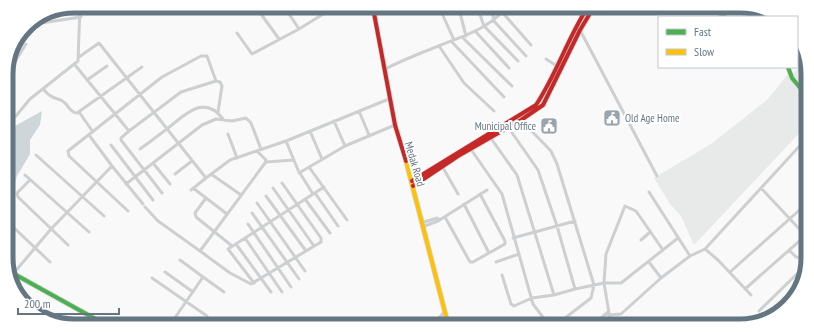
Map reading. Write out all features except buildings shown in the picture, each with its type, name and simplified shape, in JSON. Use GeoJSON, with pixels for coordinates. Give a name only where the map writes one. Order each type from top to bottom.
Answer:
{"type":"FeatureCollection","features":[{"type":"Feature","properties":{"kind":"street"},"geometry":{"type":"LineString","coordinates":[[13,118],[30,99],[76,65],[79,57],[81,13]]}},
{"type":"Feature","properties":{"kind":"street"},"geometry":{"type":"LineString","coordinates":[[260,13],[279,40]]}},
{"type":"Feature","properties":{"kind":"street"},"geometry":{"type":"LineString","coordinates":[[288,13],[299,29]]}},
{"type":"Feature","properties":{"kind":"street"},"geometry":{"type":"LineString","coordinates":[[237,33],[252,54],[299,29],[325,13]]}},
{"type":"Feature","properties":{"kind":"street","name":"Medak Road"},"geometry":{"type":"LineString","coordinates":[[373,13],[388,99],[412,183],[421,225],[435,268],[447,319]]}},
{"type":"Feature","properties":{"kind":"street"},"geometry":{"type":"LineString","coordinates":[[442,13],[453,41],[504,97]]}},
{"type":"Feature","properties":{"kind":"street"},"geometry":{"type":"LineString","coordinates":[[460,13],[465,37],[512,86]]}},
{"type":"Feature","properties":{"kind":"street"},"geometry":{"type":"LineString","coordinates":[[479,13],[484,26],[518,62]]}},
{"type":"Feature","properties":{"kind":"street"},"geometry":{"type":"LineString","coordinates":[[492,13],[494,20],[526,56]]}},
{"type":"Feature","properties":{"kind":"street"},"geometry":{"type":"LineString","coordinates":[[383,70],[439,46],[465,37],[494,20],[501,13]]}},
{"type":"Feature","properties":{"kind":"street"},"geometry":{"type":"LineString","coordinates":[[506,13],[531,45]]}},
{"type":"Feature","properties":{"kind":"street"},"geometry":{"type":"LineString","coordinates":[[412,183],[458,151],[529,111],[541,99],[584,13]]}},
{"type":"Feature","properties":{"kind":"street"},"geometry":{"type":"LineString","coordinates":[[412,183],[470,148],[508,128],[541,107],[589,14]]}},
{"type":"Feature","properties":{"kind":"street"},"geometry":{"type":"LineString","coordinates":[[41,23],[81,17]]}},
{"type":"Feature","properties":{"kind":"street"},"geometry":{"type":"LineString","coordinates":[[580,30],[657,176]]}},
{"type":"Feature","properties":{"kind":"street"},"geometry":{"type":"LineString","coordinates":[[475,31],[509,68]]}},
{"type":"Feature","properties":{"kind":"street"},"geometry":{"type":"LineString","coordinates":[[79,57],[98,43],[206,178]]}},
{"type":"Feature","properties":{"kind":"street"},"geometry":{"type":"LineString","coordinates":[[14,64],[26,44]]}},
{"type":"Feature","properties":{"kind":"street"},"geometry":{"type":"LineString","coordinates":[[439,46],[464,83],[494,111]]}},
{"type":"Feature","properties":{"kind":"street"},"geometry":{"type":"LineString","coordinates":[[128,211],[67,152],[165,75],[204,55],[207,56],[216,81],[220,82],[222,86],[218,112]]}},
{"type":"Feature","properties":{"kind":"street"},"geometry":{"type":"LineString","coordinates":[[546,60],[557,66]]}},
{"type":"Feature","properties":{"kind":"street"},"geometry":{"type":"LineString","coordinates":[[76,65],[129,131]]}},
{"type":"Feature","properties":{"kind":"street"},"geometry":{"type":"LineString","coordinates":[[87,80],[107,66]]}},
{"type":"Feature","properties":{"kind":"street"},"geometry":{"type":"LineString","coordinates":[[44,90],[50,97],[65,103],[74,113],[79,112],[142,67]]}},
{"type":"Feature","properties":{"kind":"street"},"geometry":{"type":"LineString","coordinates":[[788,68],[792,78],[801,89]]}},
{"type":"Feature","properties":{"kind":"street"},"geometry":{"type":"LineString","coordinates":[[162,193],[121,138],[153,112],[188,89],[216,81]]}},
{"type":"Feature","properties":{"kind":"street"},"geometry":{"type":"LineString","coordinates":[[228,214],[192,189],[227,162],[286,141],[388,99]]}},
{"type":"Feature","properties":{"kind":"street"},"geometry":{"type":"LineString","coordinates":[[541,99],[544,103]]}},
{"type":"Feature","properties":{"kind":"street"},"geometry":{"type":"LineString","coordinates":[[140,149],[192,109],[208,108],[218,112],[223,119]]}},
{"type":"Feature","properties":{"kind":"street"},"geometry":{"type":"LineString","coordinates":[[359,111],[369,135]]}},
{"type":"Feature","properties":{"kind":"street"},"geometry":{"type":"LineString","coordinates":[[79,112],[93,132]]}},
{"type":"Feature","properties":{"kind":"street"},"geometry":{"type":"LineString","coordinates":[[126,184],[202,125],[216,119],[232,121],[244,118],[250,121],[261,149]]}},
{"type":"Feature","properties":{"kind":"street"},"geometry":{"type":"LineString","coordinates":[[521,120],[553,155],[559,169],[594,285],[591,298],[563,319]]}},
{"type":"Feature","properties":{"kind":"street"},"geometry":{"type":"LineString","coordinates":[[334,121],[345,146]]}},
{"type":"Feature","properties":{"kind":"street"},"geometry":{"type":"LineString","coordinates":[[299,173],[345,146],[395,125]]}},
{"type":"Feature","properties":{"kind":"street"},"geometry":{"type":"LineString","coordinates":[[508,128],[536,166],[557,226],[575,289]]}},
{"type":"Feature","properties":{"kind":"street"},"geometry":{"type":"LineString","coordinates":[[310,131],[322,159]]}},
{"type":"Feature","properties":{"kind":"street"},"geometry":{"type":"LineString","coordinates":[[228,134],[237,158]]}},
{"type":"Feature","properties":{"kind":"street"},"geometry":{"type":"LineString","coordinates":[[89,135],[126,184],[158,220],[230,273],[250,284],[287,263],[314,246],[322,239],[282,183]]}},
{"type":"Feature","properties":{"kind":"street"},"geometry":{"type":"LineString","coordinates":[[490,137],[518,175],[554,295]]}},
{"type":"Feature","properties":{"kind":"street"},"geometry":{"type":"LineString","coordinates":[[286,141],[299,173],[338,226]]}},
{"type":"Feature","properties":{"kind":"street"},"geometry":{"type":"LineString","coordinates":[[601,319],[608,314],[621,314],[661,278],[690,256],[705,249],[801,144]]}},
{"type":"Feature","properties":{"kind":"street"},"geometry":{"type":"LineString","coordinates":[[111,146],[153,200]]}},
{"type":"Feature","properties":{"kind":"street"},"geometry":{"type":"LineString","coordinates":[[470,148],[502,194],[513,238],[535,308],[544,319]]}},
{"type":"Feature","properties":{"kind":"street"},"geometry":{"type":"LineString","coordinates":[[257,151],[266,162]]}},
{"type":"Feature","properties":{"kind":"street"},"geometry":{"type":"LineString","coordinates":[[36,155],[104,216]]}},
{"type":"Feature","properties":{"kind":"street"},"geometry":{"type":"LineString","coordinates":[[200,251],[266,162],[294,160]]}},
{"type":"Feature","properties":{"kind":"street"},"geometry":{"type":"LineString","coordinates":[[175,174],[192,161]]}},
{"type":"Feature","properties":{"kind":"street"},"geometry":{"type":"LineString","coordinates":[[153,163],[170,184]]}},
{"type":"Feature","properties":{"kind":"street"},"geometry":{"type":"LineString","coordinates":[[15,272],[51,229],[112,166]]}},
{"type":"Feature","properties":{"kind":"street"},"geometry":{"type":"LineString","coordinates":[[442,166],[458,194]]}},
{"type":"Feature","properties":{"kind":"street"},"geometry":{"type":"LineString","coordinates":[[309,167],[347,220]]}},
{"type":"Feature","properties":{"kind":"street"},"geometry":{"type":"LineString","coordinates":[[211,174],[241,196]]}},
{"type":"Feature","properties":{"kind":"street"},"geometry":{"type":"LineString","coordinates":[[25,175],[89,232]]}},
{"type":"Feature","properties":{"kind":"street"},"geometry":{"type":"LineString","coordinates":[[30,180],[17,196],[68,245]]}},
{"type":"Feature","properties":{"kind":"street"},"geometry":{"type":"LineString","coordinates":[[254,283],[228,250],[324,187]]}},
{"type":"Feature","properties":{"kind":"street"},"geometry":{"type":"LineString","coordinates":[[274,188],[314,246]]}},
{"type":"Feature","properties":{"kind":"street"},"geometry":{"type":"LineString","coordinates":[[761,188],[801,232]]}},
{"type":"Feature","properties":{"kind":"street"},"geometry":{"type":"LineString","coordinates":[[421,225],[445,217],[487,190]]}},
{"type":"Feature","properties":{"kind":"street"},"geometry":{"type":"LineString","coordinates":[[649,192],[690,256]]}},
{"type":"Feature","properties":{"kind":"street"},"geometry":{"type":"LineString","coordinates":[[445,217],[470,262],[489,253],[506,242],[480,194]]}},
{"type":"Feature","properties":{"kind":"street"},"geometry":{"type":"LineString","coordinates":[[266,196],[306,251]]}},
{"type":"Feature","properties":{"kind":"street"},"geometry":{"type":"LineString","coordinates":[[206,198],[195,215],[232,246]]}},
{"type":"Feature","properties":{"kind":"street"},"geometry":{"type":"LineString","coordinates":[[306,199],[330,233]]}},
{"type":"Feature","properties":{"kind":"street"},"geometry":{"type":"LineString","coordinates":[[257,203],[305,272]]}},
{"type":"Feature","properties":{"kind":"street"},"geometry":{"type":"LineString","coordinates":[[464,204],[489,253]]}},
{"type":"Feature","properties":{"kind":"street"},"geometry":{"type":"LineString","coordinates":[[609,319],[604,283],[606,250],[625,206],[636,211],[649,233],[663,250]]}},
{"type":"Feature","properties":{"kind":"street"},"geometry":{"type":"LineString","coordinates":[[730,272],[801,209]]}},
{"type":"Feature","properties":{"kind":"street"},"geometry":{"type":"LineString","coordinates":[[252,213],[298,279]]}},
{"type":"Feature","properties":{"kind":"street"},"geometry":{"type":"LineString","coordinates":[[513,238],[575,221]]}},
{"type":"Feature","properties":{"kind":"street"},"geometry":{"type":"LineString","coordinates":[[248,224],[291,287]]}},
{"type":"Feature","properties":{"kind":"street"},"geometry":{"type":"LineString","coordinates":[[13,227],[50,262]]}},
{"type":"Feature","properties":{"kind":"street"},"geometry":{"type":"LineString","coordinates":[[641,240],[649,233]]}},
{"type":"Feature","properties":{"kind":"street"},"geometry":{"type":"LineString","coordinates":[[245,238],[282,292]]}},
{"type":"Feature","properties":{"kind":"street"},"geometry":{"type":"LineString","coordinates":[[502,275],[511,305],[532,298],[554,295],[604,283],[621,283],[678,238]]}},
{"type":"Feature","properties":{"kind":"street"},"geometry":{"type":"LineString","coordinates":[[745,289],[801,238]]}},
{"type":"Feature","properties":{"kind":"street"},"geometry":{"type":"LineString","coordinates":[[236,244],[271,292]]}},
{"type":"Feature","properties":{"kind":"street"},"geometry":{"type":"LineString","coordinates":[[705,249],[730,272],[751,295]]}},
{"type":"Feature","properties":{"kind":"street"},"geometry":{"type":"LineString","coordinates":[[789,250],[796,257],[801,258]]}},
{"type":"Feature","properties":{"kind":"street"},"geometry":{"type":"LineString","coordinates":[[496,262],[519,254]]}},
{"type":"Feature","properties":{"kind":"street"},"geometry":{"type":"LineString","coordinates":[[180,260],[224,292]]}},
{"type":"Feature","properties":{"kind":"street"},"geometry":{"type":"LineString","coordinates":[[649,262],[661,278]]}},
{"type":"Feature","properties":{"kind":"street"},"geometry":{"type":"LineString","coordinates":[[165,272],[193,292]]}},
{"type":"Feature","properties":{"kind":"street"},"geometry":{"type":"LineString","coordinates":[[759,312],[799,272]]}},
{"type":"Feature","properties":{"kind":"street"},"geometry":{"type":"LineString","coordinates":[[16,275],[92,319]]}},
{"type":"Feature","properties":{"kind":"street"},"geometry":{"type":"LineString","coordinates":[[174,319],[203,277]]}},
{"type":"Feature","properties":{"kind":"street"},"geometry":{"type":"LineString","coordinates":[[152,278],[207,316]]}},
{"type":"Feature","properties":{"kind":"street"},"geometry":{"type":"LineString","coordinates":[[439,319],[446,311]]}},
{"type":"Feature","properties":{"kind":"shaded area"},"geometry":{"type":"Polygon","coordinates":[[[734,13],[740,13],[759,16],[732,16],[734,13]]]}},
{"type":"Feature","properties":{"kind":"shaded area"},"geometry":{"type":"Polygon","coordinates":[[[800,67],[801,86],[791,75],[800,67]]]}},
{"type":"Feature","properties":{"kind":"shaded area"},"geometry":{"type":"Polygon","coordinates":[[[788,74],[801,92],[801,131],[694,245],[681,216],[670,204],[654,178],[711,144],[767,100],[788,74]]]}},
{"type":"Feature","properties":{"kind":"shaded area"},"geometry":{"type":"Polygon","coordinates":[[[42,111],[40,125],[30,140],[30,154],[17,176],[13,191],[13,126],[42,111]]]}},
{"type":"Feature","properties":{"kind":"traffic: fast"},"geometry":{"type":"LineString","coordinates":[[719,13],[724,16]]}},
{"type":"Feature","properties":{"kind":"traffic: fast"},"geometry":{"type":"LineString","coordinates":[[788,68],[792,78],[801,89]]}},
{"type":"Feature","properties":{"kind":"traffic: fast"},"geometry":{"type":"LineString","coordinates":[[15,275],[95,319]]}},
{"type":"Feature","properties":{"kind":"traffic: slow"},"geometry":{"type":"LineString","coordinates":[[406,161],[447,319]]}},
{"type":"Feature","properties":{"kind":"traffic: jam"},"geometry":{"type":"LineString","coordinates":[[374,13],[395,125],[406,161]]}},
{"type":"Feature","properties":{"kind":"traffic: jam"},"geometry":{"type":"LineString","coordinates":[[412,181],[536,105],[550,82],[584,13]]}},
{"type":"Feature","properties":{"kind":"traffic: jam"},"geometry":{"type":"LineString","coordinates":[[413,186],[458,156],[521,120],[543,105],[580,30],[590,13]]}},
{"type":"Feature","properties":{"kind":"place","name":"Old Age Home"},"geometry":{"type":"Point","coordinates":[612,118]}},
{"type":"Feature","properties":{"kind":"place","name":"Municipal Office"},"geometry":{"type":"Point","coordinates":[549,126]}}]}
